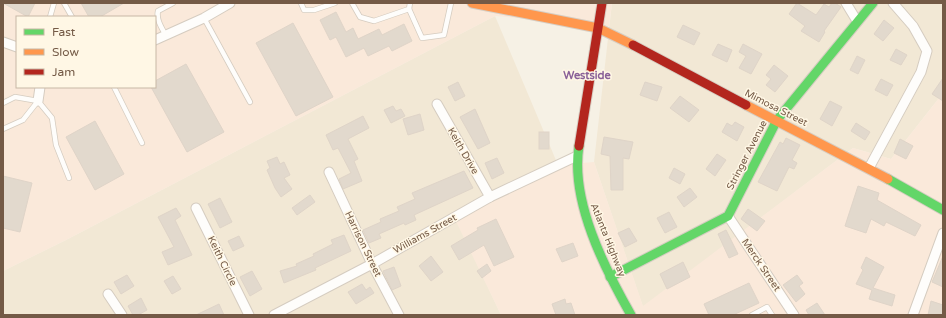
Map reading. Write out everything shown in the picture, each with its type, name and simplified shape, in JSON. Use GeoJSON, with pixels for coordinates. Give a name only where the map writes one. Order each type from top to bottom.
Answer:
{"type":"FeatureCollection","features":[{"type":"Feature","properties":{"kind":"street"},"geometry":{"type":"LineString","coordinates":[[156,40],[204,18],[230,3]]}},
{"type":"Feature","properties":{"kind":"street","name":"Mimosa Street"},"geometry":{"type":"LineString","coordinates":[[472,3],[598,28],[869,168],[943,210]]}},
{"type":"Feature","properties":{"kind":"street","name":"Atlanta Highway"},"geometry":{"type":"LineString","coordinates":[[602,3],[577,156],[581,199],[586,217],[610,277],[629,314]]}},
{"type":"Feature","properties":{"kind":"street"},"geometry":{"type":"LineString","coordinates":[[846,3],[857,21]]}},
{"type":"Feature","properties":{"kind":"street","name":"Stringer Avenue"},"geometry":{"type":"LineString","coordinates":[[728,216],[778,120],[873,3]]}},
{"type":"Feature","properties":{"kind":"street"},"geometry":{"type":"LineString","coordinates":[[869,168],[921,72],[927,51],[913,26],[894,3]]}},
{"type":"Feature","properties":{"kind":"street"},"geometry":{"type":"LineString","coordinates":[[3,42],[16,47]]}},
{"type":"Feature","properties":{"kind":"street"},"geometry":{"type":"LineString","coordinates":[[38,101],[40,88]]}},
{"type":"Feature","properties":{"kind":"street","name":"Keith Drive"},"geometry":{"type":"LineString","coordinates":[[437,104],[490,197]]}},
{"type":"Feature","properties":{"kind":"street","name":"Williams Street"},"geometry":{"type":"LineString","coordinates":[[274,315],[372,264],[490,197],[577,156]]}},
{"type":"Feature","properties":{"kind":"street","name":"Harrison Street"},"geometry":{"type":"LineString","coordinates":[[329,172],[372,264],[398,315]]}},
{"type":"Feature","properties":{"kind":"street","name":"Keith Circle"},"geometry":{"type":"LineString","coordinates":[[196,208],[249,315]]}},
{"type":"Feature","properties":{"kind":"street"},"geometry":{"type":"LineString","coordinates":[[610,277],[728,216]]}},
{"type":"Feature","properties":{"kind":"street","name":"Merck Street"},"geometry":{"type":"LineString","coordinates":[[728,216],[794,315]]}},
{"type":"Feature","properties":{"kind":"street"},"geometry":{"type":"LineString","coordinates":[[913,315],[943,233]]}},
{"type":"Feature","properties":{"kind":"street"},"geometry":{"type":"LineString","coordinates":[[108,294],[122,315]]}},
{"type":"Feature","properties":{"kind":"lane"},"geometry":{"type":"LineString","coordinates":[[50,16],[54,3]]}},
{"type":"Feature","properties":{"kind":"lane"},"geometry":{"type":"LineString","coordinates":[[64,3],[71,16]]}},
{"type":"Feature","properties":{"kind":"lane"},"geometry":{"type":"LineString","coordinates":[[166,36],[158,19],[158,11],[173,3]]}},
{"type":"Feature","properties":{"kind":"lane"},"geometry":{"type":"LineString","coordinates":[[301,3],[304,10],[314,10],[335,3]]}},
{"type":"Feature","properties":{"kind":"lane"},"geometry":{"type":"LineString","coordinates":[[352,3],[360,17],[374,21],[409,10]]}},
{"type":"Feature","properties":{"kind":"lane"},"geometry":{"type":"LineString","coordinates":[[410,3],[409,10],[422,38],[444,35],[451,3]]}},
{"type":"Feature","properties":{"kind":"lane"},"geometry":{"type":"LineString","coordinates":[[204,18],[250,102]]}},
{"type":"Feature","properties":{"kind":"lane"},"geometry":{"type":"LineString","coordinates":[[114,88],[142,143]]}},
{"type":"Feature","properties":{"kind":"lane"},"geometry":{"type":"LineString","coordinates":[[3,103],[15,97],[38,101],[52,118],[56,145],[69,178]]}},
{"type":"Feature","properties":{"kind":"lane"},"geometry":{"type":"LineString","coordinates":[[3,129],[23,120],[38,101]]}},
{"type":"Feature","properties":{"kind":"lane"},"geometry":{"type":"LineString","coordinates":[[752,315],[767,307],[772,315]]}},
{"type":"Feature","properties":{"kind":"shaded area"},"geometry":{"type":"Polygon","coordinates":[[[3,3],[612,3],[609,26],[495,16],[66,240],[3,271],[3,3]]]}},
{"type":"Feature","properties":{"kind":"shaded area"},"geometry":{"type":"Polygon","coordinates":[[[612,3],[943,3],[943,93],[891,159],[853,148],[643,307],[594,162],[612,3]]]}},
{"type":"Feature","properties":{"kind":"shaded area"},"geometry":{"type":"Polygon","coordinates":[[[495,16],[558,165],[453,213],[501,315],[3,315],[3,271],[66,240],[495,16]]]}},
{"type":"Feature","properties":{"kind":"shaded area"},"geometry":{"type":"Polygon","coordinates":[[[943,93],[943,315],[501,315],[452,213],[558,165],[594,162],[643,306],[853,148],[891,159],[943,93]]]}},
{"type":"Feature","properties":{"kind":"building"},"geometry":{"type":"Polygon","coordinates":[[[3,3],[35,3],[28,16],[3,3]]]}},
{"type":"Feature","properties":{"kind":"building"},"geometry":{"type":"Polygon","coordinates":[[[81,3],[124,3],[102,16],[88,16],[81,3]]]}},
{"type":"Feature","properties":{"kind":"building"},"geometry":{"type":"Polygon","coordinates":[[[797,3],[816,15],[824,4],[829,7],[832,3],[835,3],[841,7],[824,31],[825,32],[819,42],[801,31],[805,26],[789,14],[797,3]]]}},
{"type":"Feature","properties":{"kind":"building"},"geometry":{"type":"Polygon","coordinates":[[[336,12],[346,32],[353,28],[358,39],[379,29],[382,35],[404,24],[412,41],[392,51],[389,46],[368,56],[364,48],[346,57],[336,37],[330,40],[320,20],[336,12]]]}},
{"type":"Feature","properties":{"kind":"building"},"geometry":{"type":"Polygon","coordinates":[[[884,20],[894,28],[883,41],[874,34],[884,20]]]}},
{"type":"Feature","properties":{"kind":"building"},"geometry":{"type":"Polygon","coordinates":[[[293,23],[333,97],[296,116],[256,43],[293,23]]]}},
{"type":"Feature","properties":{"kind":"building"},"geometry":{"type":"Polygon","coordinates":[[[683,25],[700,33],[694,45],[677,37],[683,25]]]}},
{"type":"Feature","properties":{"kind":"building"},"geometry":{"type":"Polygon","coordinates":[[[718,44],[732,50],[727,62],[712,55],[718,44]]]}},
{"type":"Feature","properties":{"kind":"building"},"geometry":{"type":"Polygon","coordinates":[[[743,44],[762,54],[751,74],[739,68],[746,56],[739,52],[743,44]]]}},
{"type":"Feature","properties":{"kind":"building"},"geometry":{"type":"Polygon","coordinates":[[[896,49],[907,55],[901,65],[890,60],[896,49]]]}},
{"type":"Feature","properties":{"kind":"building"},"geometry":{"type":"Polygon","coordinates":[[[857,56],[865,60],[858,74],[850,70],[857,56]]]}},
{"type":"Feature","properties":{"kind":"building"},"geometry":{"type":"Polygon","coordinates":[[[186,64],[224,132],[187,152],[152,88],[156,88],[156,80],[186,64]]]}},
{"type":"Feature","properties":{"kind":"building"},"geometry":{"type":"Polygon","coordinates":[[[774,65],[788,76],[775,92],[766,85],[771,79],[766,75],[774,65]]]}},
{"type":"Feature","properties":{"kind":"building"},"geometry":{"type":"Polygon","coordinates":[[[943,78],[943,101],[932,94],[943,78]]]}},
{"type":"Feature","properties":{"kind":"building"},"geometry":{"type":"Polygon","coordinates":[[[881,79],[893,85],[887,96],[875,90],[881,79]]]}},
{"type":"Feature","properties":{"kind":"building"},"geometry":{"type":"Polygon","coordinates":[[[458,82],[465,96],[455,101],[448,87],[458,82]]]}},
{"type":"Feature","properties":{"kind":"building"},"geometry":{"type":"Polygon","coordinates":[[[645,82],[662,87],[657,101],[640,95],[645,82]]]}},
{"type":"Feature","properties":{"kind":"building"},"geometry":{"type":"Polygon","coordinates":[[[680,96],[699,110],[689,122],[670,108],[680,96]]]}},
{"type":"Feature","properties":{"kind":"building"},"geometry":{"type":"Polygon","coordinates":[[[830,101],[842,107],[832,126],[820,119],[830,101]]]}},
{"type":"Feature","properties":{"kind":"building"},"geometry":{"type":"Polygon","coordinates":[[[393,106],[396,111],[401,109],[405,116],[391,123],[384,110],[393,106]]]}},
{"type":"Feature","properties":{"kind":"building"},"geometry":{"type":"Polygon","coordinates":[[[475,109],[490,143],[478,149],[460,117],[475,109]]]}},
{"type":"Feature","properties":{"kind":"building"},"geometry":{"type":"Polygon","coordinates":[[[420,114],[424,130],[408,135],[403,119],[420,114]]]}},
{"type":"Feature","properties":{"kind":"building"},"geometry":{"type":"Polygon","coordinates":[[[363,116],[369,128],[348,139],[358,159],[354,161],[362,181],[343,189],[339,179],[351,173],[338,148],[333,150],[326,135],[363,116]]]}},
{"type":"Feature","properties":{"kind":"building"},"geometry":{"type":"Polygon","coordinates":[[[95,121],[124,174],[95,190],[66,137],[95,121]]]}},
{"type":"Feature","properties":{"kind":"building"},"geometry":{"type":"Polygon","coordinates":[[[735,122],[744,127],[737,141],[722,132],[727,123],[732,126],[735,122]]]}},
{"type":"Feature","properties":{"kind":"building"},"geometry":{"type":"Polygon","coordinates":[[[856,123],[870,132],[865,140],[851,131],[856,123]]]}},
{"type":"Feature","properties":{"kind":"building"},"geometry":{"type":"Polygon","coordinates":[[[539,132],[549,132],[549,149],[539,149],[539,132]]]}},
{"type":"Feature","properties":{"kind":"building"},"geometry":{"type":"Polygon","coordinates":[[[604,137],[633,142],[629,159],[623,158],[623,190],[611,190],[610,156],[601,154],[604,137]]]}},
{"type":"Feature","properties":{"kind":"building"},"geometry":{"type":"Polygon","coordinates":[[[786,138],[800,145],[792,160],[797,163],[794,169],[789,167],[777,191],[758,182],[780,142],[783,144],[786,138]]]}},
{"type":"Feature","properties":{"kind":"building"},"geometry":{"type":"Polygon","coordinates":[[[900,139],[913,146],[906,159],[894,153],[900,139]]]}},
{"type":"Feature","properties":{"kind":"building"},"geometry":{"type":"Polygon","coordinates":[[[717,154],[726,160],[715,176],[706,169],[717,154]]]}},
{"type":"Feature","properties":{"kind":"building"},"geometry":{"type":"Polygon","coordinates":[[[277,157],[280,164],[284,162],[290,175],[284,178],[292,189],[281,197],[267,170],[270,168],[267,161],[277,157]]]}},
{"type":"Feature","properties":{"kind":"building"},"geometry":{"type":"Polygon","coordinates":[[[497,158],[504,173],[492,179],[485,163],[497,158]]]}},
{"type":"Feature","properties":{"kind":"building"},"geometry":{"type":"Polygon","coordinates":[[[674,168],[685,174],[680,184],[669,178],[674,168]]]}},
{"type":"Feature","properties":{"kind":"building"},"geometry":{"type":"Polygon","coordinates":[[[464,171],[473,188],[414,215],[416,220],[405,225],[404,223],[379,234],[381,238],[369,243],[363,230],[381,222],[380,219],[399,211],[397,207],[415,199],[412,193],[464,171]]]}},
{"type":"Feature","properties":{"kind":"building"},"geometry":{"type":"Polygon","coordinates":[[[3,176],[32,183],[20,232],[3,228],[3,176]]]}},
{"type":"Feature","properties":{"kind":"building"},"geometry":{"type":"Polygon","coordinates":[[[858,186],[879,193],[877,200],[921,225],[915,236],[886,222],[884,226],[871,219],[866,233],[845,226],[858,186]]]}},
{"type":"Feature","properties":{"kind":"building"},"geometry":{"type":"Polygon","coordinates":[[[690,188],[697,197],[684,207],[677,197],[690,188]]]}},
{"type":"Feature","properties":{"kind":"building"},"geometry":{"type":"Polygon","coordinates":[[[310,195],[315,202],[297,215],[292,208],[310,195]]]}},
{"type":"Feature","properties":{"kind":"building"},"geometry":{"type":"Polygon","coordinates":[[[220,198],[232,222],[220,228],[208,204],[220,198]]]}},
{"type":"Feature","properties":{"kind":"building"},"geometry":{"type":"Polygon","coordinates":[[[176,208],[181,216],[175,220],[192,255],[168,265],[162,252],[174,247],[158,217],[176,208]]]}},
{"type":"Feature","properties":{"kind":"building"},"geometry":{"type":"Polygon","coordinates":[[[748,209],[765,221],[757,231],[741,219],[748,209]]]}},
{"type":"Feature","properties":{"kind":"building"},"geometry":{"type":"Polygon","coordinates":[[[669,212],[677,227],[665,233],[657,218],[669,212]]]}},
{"type":"Feature","properties":{"kind":"building"},"geometry":{"type":"Polygon","coordinates":[[[496,219],[514,257],[494,266],[484,245],[459,260],[451,246],[478,230],[477,228],[496,219]]]}},
{"type":"Feature","properties":{"kind":"building"},"geometry":{"type":"Polygon","coordinates":[[[629,228],[637,241],[625,247],[618,233],[629,228]]]}},
{"type":"Feature","properties":{"kind":"building"},"geometry":{"type":"Polygon","coordinates":[[[726,230],[738,254],[729,258],[718,234],[726,230]]]}},
{"type":"Feature","properties":{"kind":"building"},"geometry":{"type":"Polygon","coordinates":[[[344,235],[351,251],[315,268],[316,270],[284,283],[280,271],[297,266],[296,264],[314,256],[313,254],[333,244],[331,240],[344,235]]]}},
{"type":"Feature","properties":{"kind":"building"},"geometry":{"type":"Polygon","coordinates":[[[239,236],[244,246],[233,251],[228,241],[239,236]]]}},
{"type":"Feature","properties":{"kind":"building"},"geometry":{"type":"Polygon","coordinates":[[[573,243],[578,256],[562,262],[556,249],[573,243]]]}},
{"type":"Feature","properties":{"kind":"building"},"geometry":{"type":"Polygon","coordinates":[[[431,256],[443,272],[431,281],[419,266],[431,256]]]}},
{"type":"Feature","properties":{"kind":"building"},"geometry":{"type":"Polygon","coordinates":[[[943,256],[943,287],[932,282],[943,256]]]}},
{"type":"Feature","properties":{"kind":"building"},"geometry":{"type":"Polygon","coordinates":[[[866,257],[884,267],[873,288],[895,295],[892,306],[869,299],[872,290],[856,284],[863,270],[861,268],[866,257]]]}},
{"type":"Feature","properties":{"kind":"building"},"geometry":{"type":"Polygon","coordinates":[[[683,262],[690,277],[667,289],[660,274],[683,262]]]}},
{"type":"Feature","properties":{"kind":"building"},"geometry":{"type":"Polygon","coordinates":[[[487,264],[491,271],[482,278],[477,271],[487,264]]]}},
{"type":"Feature","properties":{"kind":"building"},"geometry":{"type":"Polygon","coordinates":[[[394,267],[401,286],[392,290],[383,271],[394,267]]]}},
{"type":"Feature","properties":{"kind":"building"},"geometry":{"type":"Polygon","coordinates":[[[252,271],[262,289],[250,296],[240,277],[252,271]]]}},
{"type":"Feature","properties":{"kind":"building"},"geometry":{"type":"Polygon","coordinates":[[[127,275],[134,286],[121,294],[114,282],[127,275]]]}},
{"type":"Feature","properties":{"kind":"building"},"geometry":{"type":"Polygon","coordinates":[[[797,275],[803,283],[799,286],[805,294],[796,302],[783,285],[797,275]]]}},
{"type":"Feature","properties":{"kind":"building"},"geometry":{"type":"Polygon","coordinates":[[[173,276],[181,289],[172,294],[164,281],[173,276]]]}},
{"type":"Feature","properties":{"kind":"building"},"geometry":{"type":"Polygon","coordinates":[[[749,283],[759,303],[733,315],[709,315],[704,304],[749,283]]]}},
{"type":"Feature","properties":{"kind":"building"},"geometry":{"type":"Polygon","coordinates":[[[362,284],[366,290],[370,287],[374,293],[356,304],[348,292],[362,284]]]}},
{"type":"Feature","properties":{"kind":"building"},"geometry":{"type":"Polygon","coordinates":[[[141,298],[147,310],[138,315],[133,315],[128,306],[141,298]]]}},
{"type":"Feature","properties":{"kind":"building"},"geometry":{"type":"Polygon","coordinates":[[[565,299],[566,304],[571,303],[575,315],[556,315],[552,304],[565,299]]]}},
{"type":"Feature","properties":{"kind":"building"},"geometry":{"type":"Polygon","coordinates":[[[931,301],[943,305],[943,315],[928,315],[931,301]]]}},
{"type":"Feature","properties":{"kind":"building"},"geometry":{"type":"Polygon","coordinates":[[[817,303],[825,315],[809,315],[806,310],[817,303]]]}},
{"type":"Feature","properties":{"kind":"building"},"geometry":{"type":"Polygon","coordinates":[[[219,304],[224,315],[196,315],[219,304]]]}},
{"type":"Feature","properties":{"kind":"traffic: fast"},"geometry":{"type":"LineString","coordinates":[[610,277],[728,216],[777,120],[873,3]]}},
{"type":"Feature","properties":{"kind":"traffic: fast"},"geometry":{"type":"LineString","coordinates":[[579,146],[578,167],[580,189],[585,212],[601,256],[631,315]]}},
{"type":"Feature","properties":{"kind":"traffic: fast"},"geometry":{"type":"LineString","coordinates":[[888,179],[943,210]]}},
{"type":"Feature","properties":{"kind":"traffic: slow"},"geometry":{"type":"LineString","coordinates":[[472,3],[598,28],[633,45]]}},
{"type":"Feature","properties":{"kind":"traffic: slow"},"geometry":{"type":"LineString","coordinates":[[746,105],[888,179]]}},
{"type":"Feature","properties":{"kind":"traffic: jam"},"geometry":{"type":"LineString","coordinates":[[579,146],[602,3]]}},
{"type":"Feature","properties":{"kind":"traffic: jam"},"geometry":{"type":"LineString","coordinates":[[633,45],[746,105]]}},
{"type":"Feature","properties":{"kind":"district","name":"Westside"},"geometry":{"type":"Point","coordinates":[587,75]}}]}
